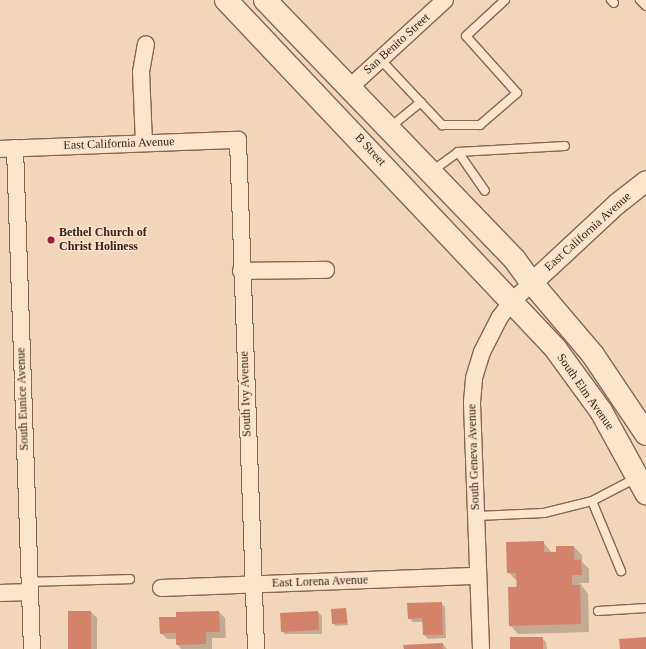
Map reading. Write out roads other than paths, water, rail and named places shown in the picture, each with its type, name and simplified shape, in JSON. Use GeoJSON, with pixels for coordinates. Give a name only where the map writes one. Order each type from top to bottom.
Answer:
{"type":"FeatureCollection","features":[{"type":"Feature","properties":{"kind":"main road","name":"B Street"},"geometry":{"type":"LineString","coordinates":[[226,0],[512,301]]}},
{"type":"Feature","properties":{"kind":"main road"},"geometry":{"type":"LineString","coordinates":[[245,0],[322,80],[329,85],[349,88]]}},
{"type":"Feature","properties":{"kind":"main road"},"geometry":{"type":"LineString","coordinates":[[265,0],[515,260],[532,283],[593,355],[646,434]]}},
{"type":"Feature","properties":{"kind":"main road","name":"South Elm Avenue"},"geometry":{"type":"LineString","coordinates":[[512,301],[555,348],[601,412],[642,485]]}},
{"type":"Feature","properties":{"kind":"street","name":"San Benito Street"},"geometry":{"type":"LineString","coordinates":[[349,88],[445,0]]}},
{"type":"Feature","properties":{"kind":"street"},"geometry":{"type":"LineString","coordinates":[[144,143],[141,72],[146,44]]}},
{"type":"Feature","properties":{"kind":"street","name":"East California Avenue"},"geometry":{"type":"LineString","coordinates":[[8,149],[238,140]]}},
{"type":"Feature","properties":{"kind":"street","name":"South Ivy Avenue"},"geometry":{"type":"LineString","coordinates":[[238,140],[241,271],[256,649]]}},
{"type":"Feature","properties":{"kind":"street","name":"South Eunice Avenue"},"geometry":{"type":"LineString","coordinates":[[8,149],[32,649]]}},
{"type":"Feature","properties":{"kind":"street","name":"East California Avenue"},"geometry":{"type":"LineString","coordinates":[[532,283],[602,217],[644,186]]}},
{"type":"Feature","properties":{"kind":"street"},"geometry":{"type":"LineString","coordinates":[[241,271],[326,270]]}},
{"type":"Feature","properties":{"kind":"street","name":"South Geneva Avenue"},"geometry":{"type":"LineString","coordinates":[[481,649],[472,402],[474,378],[491,332],[512,301],[532,283]]}},
{"type":"Feature","properties":{"kind":"street","name":"East Lorena Avenue"},"geometry":{"type":"LineString","coordinates":[[161,588],[478,576]]}},
{"type":"Feature","properties":{"kind":"street"},"geometry":{"type":"LineString","coordinates":[[0,593],[30,587]]}},
{"type":"Feature","properties":{"kind":"lane"},"geometry":{"type":"LineString","coordinates":[[380,59],[442,125],[480,125],[517,93],[466,36],[505,0]]}},
{"type":"Feature","properties":{"kind":"lane"},"geometry":{"type":"LineString","coordinates":[[640,0],[646,6]]}},
{"type":"Feature","properties":{"kind":"lane"},"geometry":{"type":"LineString","coordinates":[[388,129],[420,102]]}},
{"type":"Feature","properties":{"kind":"lane"},"geometry":{"type":"LineString","coordinates":[[432,172],[458,152],[565,146]]}},
{"type":"Feature","properties":{"kind":"lane"},"geometry":{"type":"LineString","coordinates":[[458,152],[485,191]]}},
{"type":"Feature","properties":{"kind":"lane"},"geometry":{"type":"LineString","coordinates":[[477,516],[544,513],[592,501],[642,485]]}},
{"type":"Feature","properties":{"kind":"lane"},"geometry":{"type":"LineString","coordinates":[[592,501],[621,571]]}},
{"type":"Feature","properties":{"kind":"lane"},"geometry":{"type":"LineString","coordinates":[[30,587],[130,579]]}},
{"type":"Feature","properties":{"kind":"lane"},"geometry":{"type":"LineString","coordinates":[[598,611],[646,608]]}},
{"type":"Feature","properties":{"kind":"place","name":"Bethel Church of Christ Holiness"},"geometry":{"type":"Point","coordinates":[51,240]}}]}
